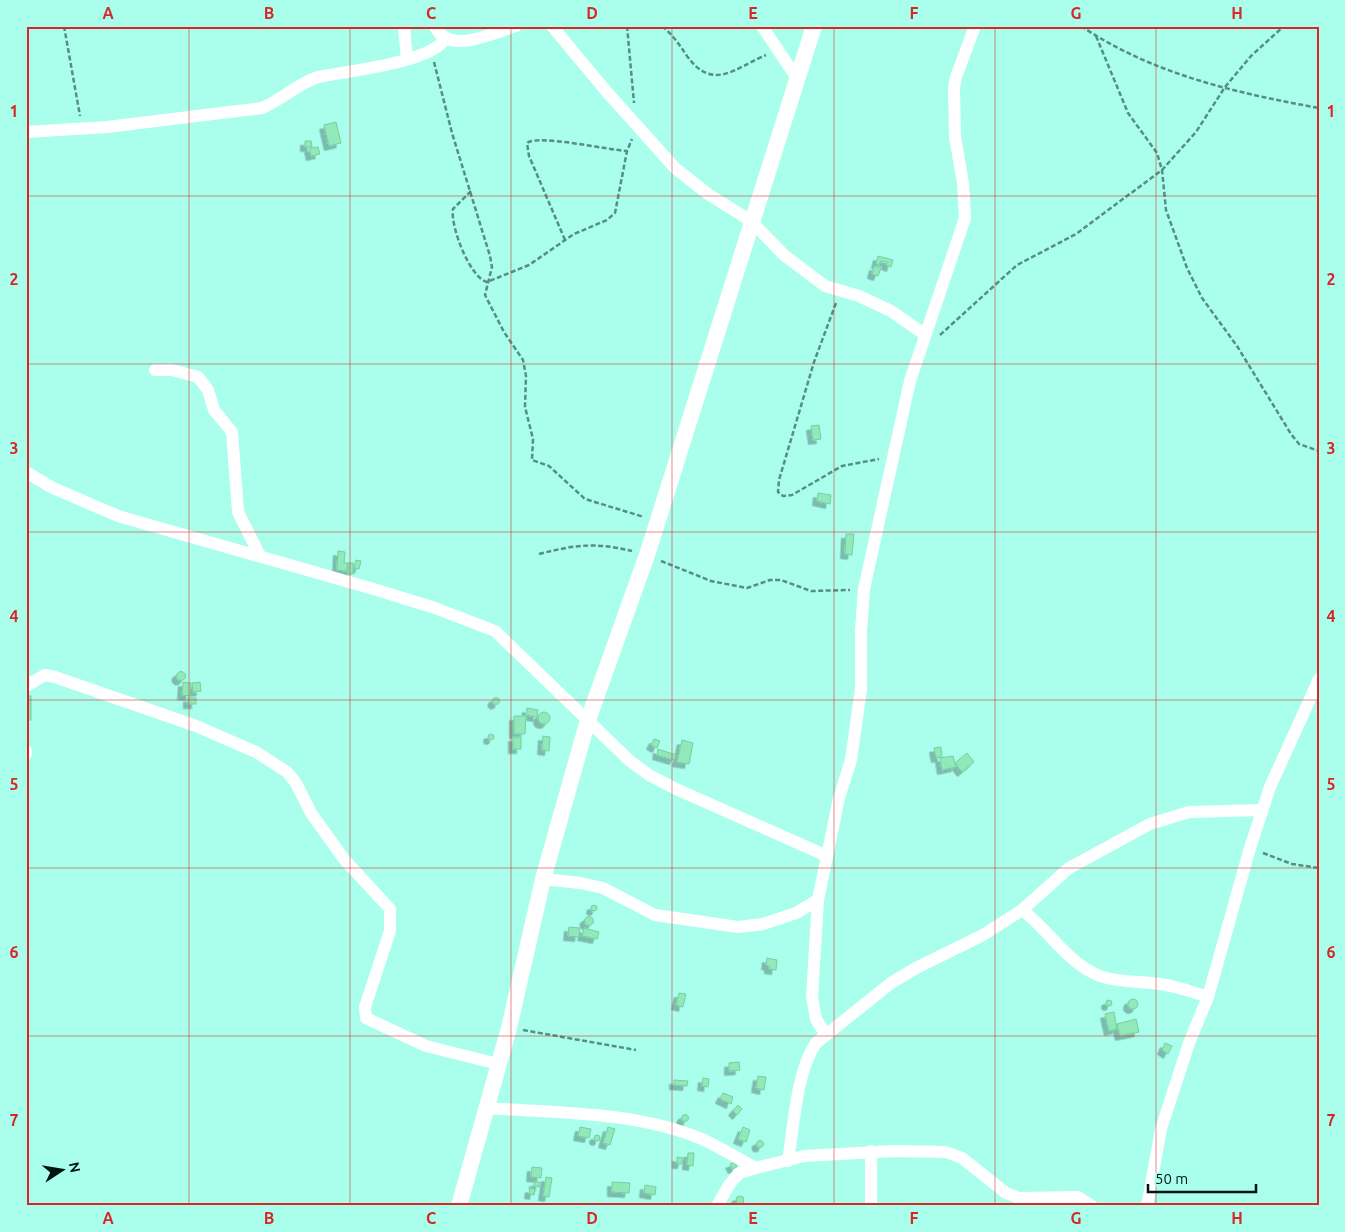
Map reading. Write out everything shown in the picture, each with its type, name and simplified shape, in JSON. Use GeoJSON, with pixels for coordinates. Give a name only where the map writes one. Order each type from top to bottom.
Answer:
{"type":"FeatureCollection","features":[{"type":"Feature","properties":{"kind":"street"},"geometry":{"type":"LineString","coordinates":[[404,26],[407,59]]}},
{"type":"Feature","properties":{"kind":"street"},"geometry":{"type":"LineString","coordinates":[[435,26],[445,39],[466,41],[516,26]]}},
{"type":"Feature","properties":{"kind":"street"},"geometry":{"type":"LineString","coordinates":[[552,26],[675,168],[708,194],[751,221],[784,255],[825,286],[840,292],[859,296],[891,311],[924,334]]}},
{"type":"Feature","properties":{"kind":"street"},"geometry":{"type":"LineString","coordinates":[[762,26],[798,80]]}},
{"type":"Feature","properties":{"kind":"street"},"geometry":{"type":"LineString","coordinates":[[459,1206],[509,1028],[543,880],[588,720],[647,555],[814,26]]}},
{"type":"Feature","properties":{"kind":"street"},"geometry":{"type":"LineString","coordinates":[[826,1035],[816,1019],[812,997],[818,900],[839,798],[851,760],[861,689],[864,589],[910,381],[924,334],[965,218],[963,183],[955,137],[954,88],[956,77],[975,26]]}},
{"type":"Feature","properties":{"kind":"street"},"geometry":{"type":"LineString","coordinates":[[26,132],[83,128],[262,108],[275,102],[303,82],[431,52],[440,47],[445,39]]}},
{"type":"Feature","properties":{"kind":"street"},"geometry":{"type":"LineString","coordinates":[[156,370],[172,370],[198,377],[208,390],[214,410],[233,434],[238,512],[260,556]]}},
{"type":"Feature","properties":{"kind":"street"},"geometry":{"type":"LineString","coordinates":[[26,472],[50,487],[118,516],[435,608],[495,631],[630,761],[649,775],[731,814],[827,856]]}},
{"type":"Feature","properties":{"kind":"street"},"geometry":{"type":"LineString","coordinates":[[26,686],[45,675],[55,677],[196,726],[256,752],[287,772],[296,783],[310,813],[344,859],[390,909],[390,931],[366,1007],[366,1018],[426,1046],[498,1064]]}},
{"type":"Feature","properties":{"kind":"street"},"geometry":{"type":"LineString","coordinates":[[1147,1206],[1161,1129],[1180,1071],[1208,997],[1262,810],[1270,787],[1318,683]]}},
{"type":"Feature","properties":{"kind":"street"},"geometry":{"type":"LineString","coordinates":[[788,1160],[800,1086],[809,1053],[826,1035],[899,978],[983,935],[1022,910],[1069,868],[1150,824],[1189,812],[1262,810]]}},
{"type":"Feature","properties":{"kind":"street"},"geometry":{"type":"LineString","coordinates":[[543,880],[580,883],[603,888],[655,915],[738,927],[763,924],[796,913],[818,900]]}},
{"type":"Feature","properties":{"kind":"street"},"geometry":{"type":"LineString","coordinates":[[1022,910],[1034,919],[1074,960],[1099,976],[1119,981],[1163,984],[1208,997]]}},
{"type":"Feature","properties":{"kind":"street"},"geometry":{"type":"LineString","coordinates":[[486,1108],[619,1118],[659,1126],[702,1139],[756,1168]]}},
{"type":"Feature","properties":{"kind":"street"},"geometry":{"type":"LineString","coordinates":[[871,1151],[871,1206]]}},
{"type":"Feature","properties":{"kind":"street"},"geometry":{"type":"LineString","coordinates":[[717,1206],[728,1185],[740,1173],[788,1160],[824,1154],[871,1151],[946,1152],[962,1158],[1006,1193],[1029,1202],[1078,1197],[1092,1206]]}},
{"type":"Feature","properties":{"kind":"path"},"geometry":{"type":"LineString","coordinates":[[64,26],[83,128]]}},
{"type":"Feature","properties":{"kind":"path"},"geometry":{"type":"LineString","coordinates":[[487,282],[529,265],[574,234],[607,220],[615,213],[626,152],[637,126],[630,79],[627,26]]}},
{"type":"Feature","properties":{"kind":"path"},"geometry":{"type":"LineString","coordinates":[[662,26],[677,40],[701,71],[715,76],[725,74],[777,50]]}},
{"type":"Feature","properties":{"kind":"path"},"geometry":{"type":"LineString","coordinates":[[1082,26],[1096,36],[1170,72],[1264,98],[1319,108]]}},
{"type":"Feature","properties":{"kind":"path"},"geometry":{"type":"LineString","coordinates":[[937,338],[1017,265],[1076,234],[1162,170],[1196,132],[1225,87],[1251,56],[1284,26]]}},
{"type":"Feature","properties":{"kind":"path"},"geometry":{"type":"LineString","coordinates":[[1096,36],[1128,113],[1158,153],[1162,170],[1166,210],[1187,268],[1202,298],[1237,346],[1298,444],[1319,451]]}},
{"type":"Feature","properties":{"kind":"path"},"geometry":{"type":"LineString","coordinates":[[431,52],[490,256],[492,267],[485,290],[488,301],[504,332],[523,360],[526,376],[526,407],[533,440],[532,460],[549,466],[586,499],[657,522]]}},
{"type":"Feature","properties":{"kind":"path"},"geometry":{"type":"LineString","coordinates":[[565,240],[532,164],[526,148],[528,143],[531,140],[547,140],[626,152]]}},
{"type":"Feature","properties":{"kind":"path"},"geometry":{"type":"LineString","coordinates":[[470,191],[453,209],[453,224],[459,242],[476,275],[487,282]]}},
{"type":"Feature","properties":{"kind":"path"},"geometry":{"type":"LineString","coordinates":[[840,292],[814,362],[779,480],[778,492],[783,496],[792,495],[802,491],[842,466],[894,456]]}},
{"type":"Feature","properties":{"kind":"path"},"geometry":{"type":"LineString","coordinates":[[539,554],[578,545],[600,546],[647,555],[711,581],[747,588],[770,580],[781,580],[811,591],[864,589]]}},
{"type":"Feature","properties":{"kind":"path"},"geometry":{"type":"LineString","coordinates":[[1250,848],[1292,864],[1319,868]]}},
{"type":"Feature","properties":{"kind":"path"},"geometry":{"type":"LineString","coordinates":[[509,1028],[636,1050]]}},
{"type":"Feature","properties":{"kind":"building"},"geometry":{"type":"Polygon","coordinates":[[[336,122],[341,143],[329,146],[324,125],[336,122]]]}},
{"type":"Feature","properties":{"kind":"building"},"geometry":{"type":"Polygon","coordinates":[[[305,141],[311,141],[312,147],[305,147],[305,141]]]}},
{"type":"Feature","properties":{"kind":"building"},"geometry":{"type":"Polygon","coordinates":[[[318,147],[320,154],[311,156],[309,148],[318,147]]]}},
{"type":"Feature","properties":{"kind":"building"},"geometry":{"type":"Polygon","coordinates":[[[878,256],[893,260],[891,267],[886,265],[887,262],[881,261],[879,265],[876,264],[878,256]]]}},
{"type":"Feature","properties":{"kind":"building"},"geometry":{"type":"Polygon","coordinates":[[[874,266],[881,268],[878,276],[872,274],[874,266]]]}},
{"type":"Feature","properties":{"kind":"building"},"geometry":{"type":"Polygon","coordinates":[[[819,425],[821,439],[813,440],[811,426],[819,425]]]}},
{"type":"Feature","properties":{"kind":"building"},"geometry":{"type":"Polygon","coordinates":[[[818,493],[831,495],[830,504],[817,501],[818,493]]]}},
{"type":"Feature","properties":{"kind":"building"},"geometry":{"type":"Polygon","coordinates":[[[846,534],[854,534],[852,555],[845,554],[846,534]]]}},
{"type":"Feature","properties":{"kind":"building"},"geometry":{"type":"Polygon","coordinates":[[[338,551],[345,552],[344,563],[348,563],[347,571],[337,570],[338,551]]]}},
{"type":"Feature","properties":{"kind":"building"},"geometry":{"type":"Polygon","coordinates":[[[356,560],[361,561],[359,569],[354,568],[356,560]]]}},
{"type":"Feature","properties":{"kind":"building"},"geometry":{"type":"Polygon","coordinates":[[[348,563],[353,563],[353,574],[348,574],[348,563]]]}},
{"type":"Feature","properties":{"kind":"building"},"geometry":{"type":"Polygon","coordinates":[[[181,671],[186,676],[181,681],[176,676],[181,671]]]}},
{"type":"Feature","properties":{"kind":"building"},"geometry":{"type":"Polygon","coordinates":[[[183,682],[191,683],[190,696],[182,695],[183,682]]]}},
{"type":"Feature","properties":{"kind":"building"},"geometry":{"type":"Polygon","coordinates":[[[200,682],[201,691],[193,692],[192,683],[200,682]]]}},
{"type":"Feature","properties":{"kind":"building"},"geometry":{"type":"Polygon","coordinates":[[[26,696],[31,696],[31,720],[26,720],[26,696]]]}},
{"type":"Feature","properties":{"kind":"building"},"geometry":{"type":"Polygon","coordinates":[[[496,697],[500,701],[496,705],[492,701],[496,697]]]}},
{"type":"Feature","properties":{"kind":"building"},"geometry":{"type":"Polygon","coordinates":[[[188,698],[196,698],[196,704],[188,704],[188,698]]]}},
{"type":"Feature","properties":{"kind":"building"},"geometry":{"type":"Polygon","coordinates":[[[527,708],[538,710],[537,717],[526,715],[527,708]]]}},
{"type":"Feature","properties":{"kind":"building"},"geometry":{"type":"Polygon","coordinates":[[[542,712],[546,712],[550,718],[546,724],[542,724],[538,720],[538,716],[542,712]]]}},
{"type":"Feature","properties":{"kind":"building"},"geometry":{"type":"Polygon","coordinates":[[[514,716],[526,716],[525,734],[514,734],[514,716]]]}},
{"type":"Feature","properties":{"kind":"building"},"geometry":{"type":"Polygon","coordinates":[[[491,734],[494,737],[491,740],[488,737],[491,734]]]}},
{"type":"Feature","properties":{"kind":"building"},"geometry":{"type":"Polygon","coordinates":[[[543,736],[550,737],[549,751],[542,750],[543,736]]]}},
{"type":"Feature","properties":{"kind":"building"},"geometry":{"type":"Polygon","coordinates":[[[513,737],[521,737],[521,749],[513,749],[513,737]]]}},
{"type":"Feature","properties":{"kind":"building"},"geometry":{"type":"Polygon","coordinates":[[[654,739],[660,741],[657,748],[651,745],[654,739]]]}},
{"type":"Feature","properties":{"kind":"building"},"geometry":{"type":"Polygon","coordinates":[[[682,740],[693,743],[689,764],[677,762],[682,740]]]}},
{"type":"Feature","properties":{"kind":"building"},"geometry":{"type":"Polygon","coordinates":[[[941,747],[942,757],[936,758],[934,748],[941,747]]]}},
{"type":"Feature","properties":{"kind":"building"},"geometry":{"type":"Polygon","coordinates":[[[658,749],[676,755],[674,760],[657,755],[658,749]]]}},
{"type":"Feature","properties":{"kind":"building"},"geometry":{"type":"Polygon","coordinates":[[[967,753],[974,762],[962,772],[955,763],[967,753]]]}},
{"type":"Feature","properties":{"kind":"building"},"geometry":{"type":"Polygon","coordinates":[[[953,756],[956,767],[942,770],[940,758],[953,756]]]}},
{"type":"Feature","properties":{"kind":"building"},"geometry":{"type":"Polygon","coordinates":[[[594,905],[597,908],[594,911],[591,908],[594,905]]]}},
{"type":"Feature","properties":{"kind":"building"},"geometry":{"type":"Polygon","coordinates":[[[589,916],[594,921],[589,926],[584,921],[589,916]]]}},
{"type":"Feature","properties":{"kind":"building"},"geometry":{"type":"Polygon","coordinates":[[[569,927],[580,928],[579,937],[568,936],[569,927]]]}},
{"type":"Feature","properties":{"kind":"building"},"geometry":{"type":"Polygon","coordinates":[[[584,928],[599,932],[597,939],[582,936],[584,928]]]}},
{"type":"Feature","properties":{"kind":"building"},"geometry":{"type":"Polygon","coordinates":[[[767,958],[777,960],[776,970],[769,969],[769,966],[766,965],[767,958]]]}},
{"type":"Feature","properties":{"kind":"building"},"geometry":{"type":"Polygon","coordinates":[[[679,993],[686,994],[683,1007],[676,1005],[679,993]]]}},
{"type":"Feature","properties":{"kind":"building"},"geometry":{"type":"Polygon","coordinates":[[[1133,999],[1138,1004],[1133,1009],[1128,1004],[1133,999]]]}},
{"type":"Feature","properties":{"kind":"building"},"geometry":{"type":"Polygon","coordinates":[[[1109,1000],[1112,1003],[1109,1006],[1106,1003],[1109,1000]]]}},
{"type":"Feature","properties":{"kind":"building"},"geometry":{"type":"Polygon","coordinates":[[[1114,1012],[1117,1029],[1109,1031],[1105,1014],[1114,1012]]]}},
{"type":"Feature","properties":{"kind":"building"},"geometry":{"type":"Polygon","coordinates":[[[1136,1019],[1139,1032],[1120,1036],[1117,1024],[1136,1019]]]}},
{"type":"Feature","properties":{"kind":"building"},"geometry":{"type":"Polygon","coordinates":[[[1165,1043],[1172,1046],[1168,1054],[1162,1050],[1165,1043]]]}},
{"type":"Feature","properties":{"kind":"building"},"geometry":{"type":"Polygon","coordinates":[[[739,1062],[740,1070],[729,1071],[729,1063],[739,1062]]]}},
{"type":"Feature","properties":{"kind":"building"},"geometry":{"type":"Polygon","coordinates":[[[758,1076],[766,1077],[764,1090],[756,1088],[758,1076]]]}},
{"type":"Feature","properties":{"kind":"building"},"geometry":{"type":"Polygon","coordinates":[[[703,1078],[709,1079],[708,1087],[702,1086],[703,1078]]]}},
{"type":"Feature","properties":{"kind":"building"},"geometry":{"type":"Polygon","coordinates":[[[674,1080],[688,1081],[687,1086],[674,1085],[674,1080]]]}},
{"type":"Feature","properties":{"kind":"building"},"geometry":{"type":"Polygon","coordinates":[[[723,1093],[733,1097],[731,1104],[720,1099],[723,1093]]]}},
{"type":"Feature","properties":{"kind":"building"},"geometry":{"type":"Polygon","coordinates":[[[738,1105],[742,1109],[737,1115],[733,1111],[738,1105]]]}},
{"type":"Feature","properties":{"kind":"building"},"geometry":{"type":"Polygon","coordinates":[[[685,1114],[689,1118],[685,1122],[681,1118],[685,1114]]]}},
{"type":"Feature","properties":{"kind":"building"},"geometry":{"type":"Polygon","coordinates":[[[580,1127],[591,1129],[589,1138],[578,1136],[580,1127]]]}},
{"type":"Feature","properties":{"kind":"building"},"geometry":{"type":"Polygon","coordinates":[[[608,1127],[615,1129],[610,1145],[603,1143],[608,1127]]]}},
{"type":"Feature","properties":{"kind":"building"},"geometry":{"type":"Polygon","coordinates":[[[743,1127],[750,1130],[746,1142],[738,1139],[743,1127]]]}},
{"type":"Feature","properties":{"kind":"building"},"geometry":{"type":"Polygon","coordinates":[[[597,1135],[600,1138],[597,1141],[594,1138],[597,1135]]]}},
{"type":"Feature","properties":{"kind":"building"},"geometry":{"type":"Polygon","coordinates":[[[760,1141],[763,1144],[760,1147],[757,1144],[760,1141]]]}},
{"type":"Feature","properties":{"kind":"building"},"geometry":{"type":"Polygon","coordinates":[[[688,1153],[694,1153],[693,1166],[687,1165],[688,1153]]]}},
{"type":"Feature","properties":{"kind":"building"},"geometry":{"type":"Polygon","coordinates":[[[677,1157],[683,1158],[682,1164],[677,1164],[677,1157]]]}},
{"type":"Feature","properties":{"kind":"building"},"geometry":{"type":"Polygon","coordinates":[[[735,1162],[737,1167],[733,1169],[730,1164],[735,1162]]]}},
{"type":"Feature","properties":{"kind":"building"},"geometry":{"type":"Polygon","coordinates":[[[532,1167],[542,1168],[541,1178],[531,1177],[532,1167]]]}},
{"type":"Feature","properties":{"kind":"building"},"geometry":{"type":"Polygon","coordinates":[[[546,1177],[552,1178],[549,1197],[543,1196],[546,1177]]]}},
{"type":"Feature","properties":{"kind":"building"},"geometry":{"type":"Polygon","coordinates":[[[534,1182],[540,1182],[540,1187],[534,1186],[534,1182]]]}},
{"type":"Feature","properties":{"kind":"building"},"geometry":{"type":"Polygon","coordinates":[[[612,1182],[630,1183],[629,1193],[612,1192],[612,1182]]]}},
{"type":"Feature","properties":{"kind":"building"},"geometry":{"type":"Polygon","coordinates":[[[645,1185],[656,1187],[655,1195],[644,1193],[645,1185]]]}},
{"type":"Feature","properties":{"kind":"building"},"geometry":{"type":"Polygon","coordinates":[[[530,1188],[535,1189],[534,1195],[529,1194],[530,1188]]]}},
{"type":"Feature","properties":{"kind":"building"},"geometry":{"type":"Polygon","coordinates":[[[740,1196],[744,1200],[740,1204],[736,1200],[740,1196]]]}}]}
